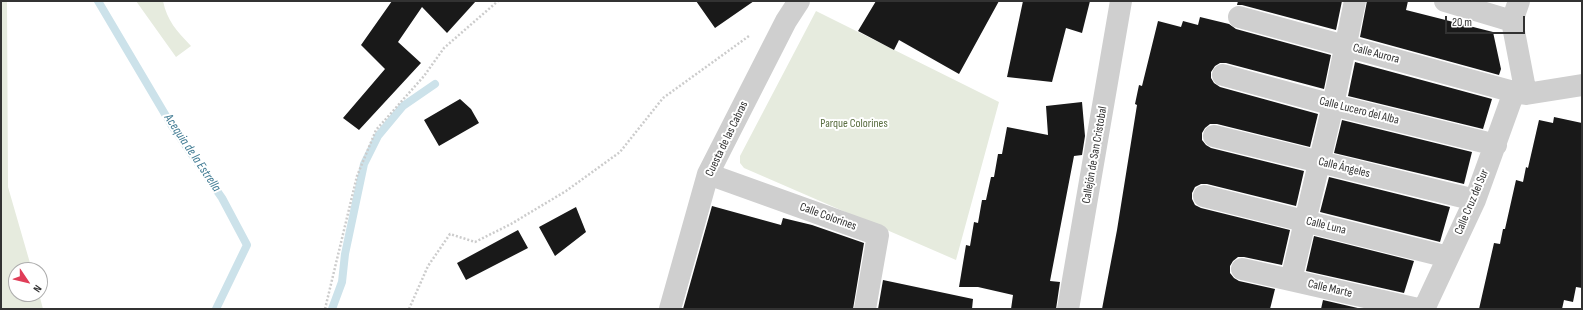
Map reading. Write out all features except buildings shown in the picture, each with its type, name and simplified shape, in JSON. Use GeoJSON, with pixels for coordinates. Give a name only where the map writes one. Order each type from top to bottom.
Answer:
{"type":"FeatureCollection","features":[{"type":"Feature","properties":{"kind":"street","name":"Cuesta de las Cabras"},"geometry":{"type":"LineString","coordinates":[[670,309],[708,174],[786,20],[799,1]]}},
{"type":"Feature","properties":{"kind":"street","name":"Callejón de San Cristobal"},"geometry":{"type":"LineString","coordinates":[[1068,309],[1121,1]]}},
{"type":"Feature","properties":{"kind":"street"},"geometry":{"type":"LineString","coordinates":[[1291,280],[1320,162],[1356,1]]}},
{"type":"Feature","properties":{"kind":"street"},"geometry":{"type":"LineString","coordinates":[[1445,1],[1515,11],[1520,93],[1582,85]]}},
{"type":"Feature","properties":{"kind":"street","name":"Calle Aurora"},"geometry":{"type":"LineString","coordinates":[[1239,17],[1520,93]]}},
{"type":"Feature","properties":{"kind":"street","name":"Calle Lucero del Alba"},"geometry":{"type":"LineString","coordinates":[[1223,75],[1333,105],[1496,145]]}},
{"type":"Feature","properties":{"kind":"street","name":"Calle Cruz del Sur"},"geometry":{"type":"LineString","coordinates":[[1424,309],[1475,200],[1496,145],[1520,93]]}},
{"type":"Feature","properties":{"kind":"street","name":"Calle Ángeles"},"geometry":{"type":"LineString","coordinates":[[1214,136],[1475,200]]}},
{"type":"Feature","properties":{"kind":"street","name":"Calle Colorines"},"geometry":{"type":"LineString","coordinates":[[708,174],[878,235],[865,309]]}},
{"type":"Feature","properties":{"kind":"street","name":"Calle Luna"},"geometry":{"type":"LineString","coordinates":[[1204,196],[1448,256]]}},
{"type":"Feature","properties":{"kind":"street","name":"Calle Marte"},"geometry":{"type":"LineString","coordinates":[[1242,269],[1418,309]]}},
{"type":"Feature","properties":{"kind":"path"},"geometry":{"type":"LineString","coordinates":[[325,309],[357,176],[376,130],[424,76],[444,48],[498,1]]}},
{"type":"Feature","properties":{"kind":"path"},"geometry":{"type":"LineString","coordinates":[[409,309],[428,266],[450,234],[475,242],[511,224],[566,191],[620,152],[664,98],[759,30],[786,20]]}},
{"type":"Feature","properties":{"kind":"green space"},"geometry":{"type":"Polygon","coordinates":[[[1,1],[7,1],[8,187],[30,262],[8,262],[8,302],[41,302],[43,309],[1,309],[1,1]]]}},
{"type":"Feature","properties":{"kind":"green space"},"geometry":{"type":"Polygon","coordinates":[[[136,1],[163,1],[170,20],[191,46],[176,57],[136,1]]]}},
{"type":"Feature","properties":{"kind":"green space","name":"Parque Colorines"},"geometry":{"type":"Polygon","coordinates":[[[816,11],[999,102],[956,260],[744,168],[740,163],[740,156],[816,11]]]}},
{"type":"Feature","properties":{"kind":"waterway","name":"Acequia de la Estrella"},"geometry":{"type":"LineString","coordinates":[[98,1],[172,126],[222,198],[247,245],[216,309]]}},
{"type":"Feature","properties":{"kind":"waterway","name":"Acequia de la Estrella"},"geometry":{"type":"LineString","coordinates":[[332,309],[342,282],[345,254],[364,164],[378,136],[403,106],[435,84]]}}]}
